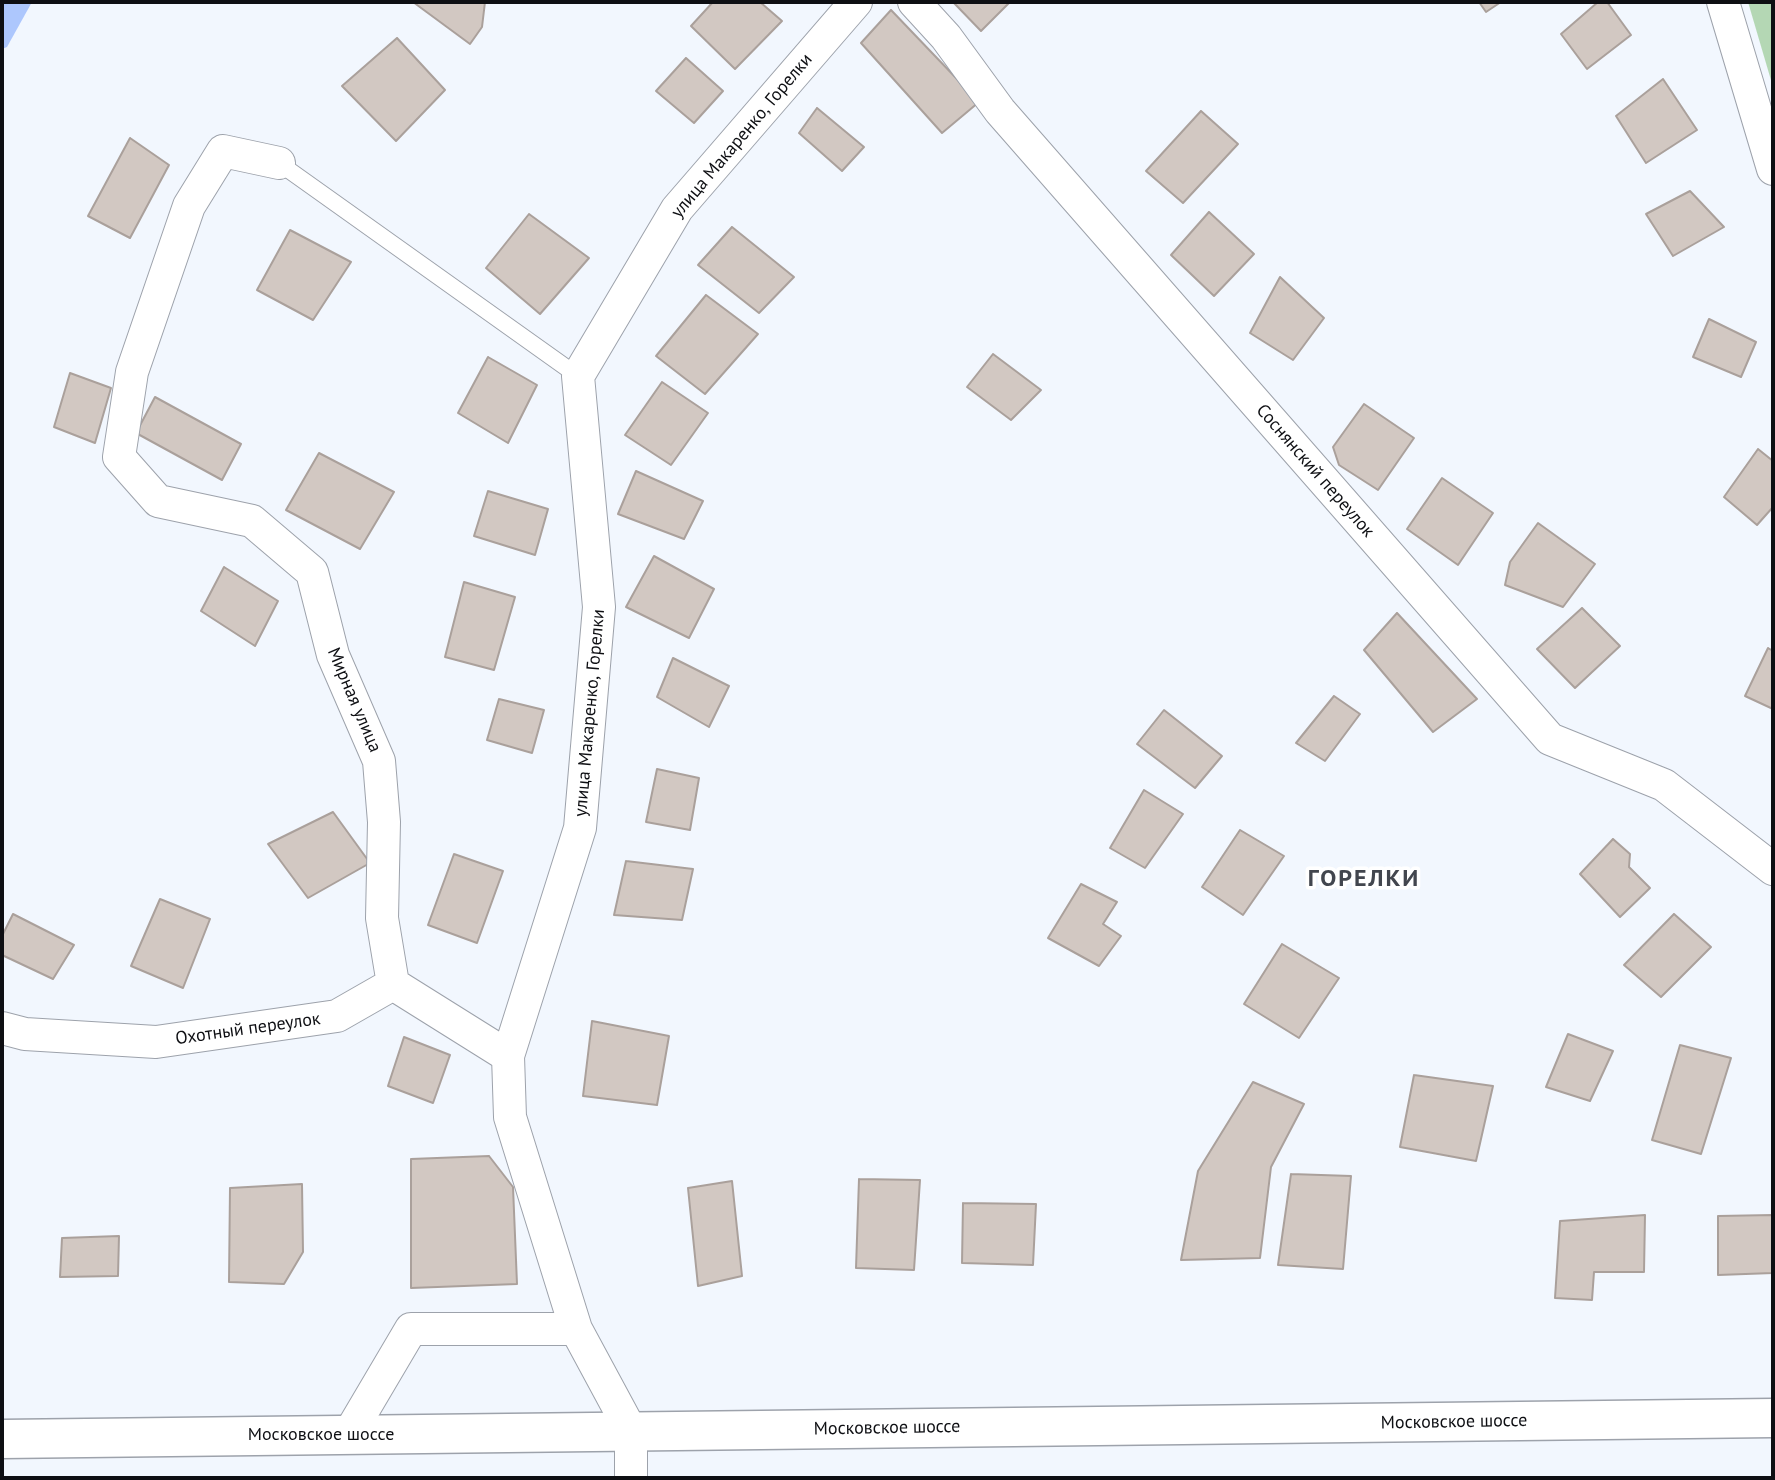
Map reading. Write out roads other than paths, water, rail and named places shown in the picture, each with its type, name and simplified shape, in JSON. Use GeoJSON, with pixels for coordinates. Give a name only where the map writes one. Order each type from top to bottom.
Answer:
{"type":"FeatureCollection","features":[{"type":"Feature","properties":{"kind":"main road","name":"Московское шоссе"},"geometry":{"type":"LineString","coordinates":[[2,1438],[1773,1418]]}},
{"type":"Feature","properties":{"kind":"street","name":"улица Макаренко, Горелки"},"geometry":{"type":"LineString","coordinates":[[631,1431],[576,1329],[510,1117],[508,1056],[580,828],[599,607],[578,376],[677,209],[856,2]]}},
{"type":"Feature","properties":{"kind":"street","name":"Соснянский переулок"},"geometry":{"type":"LineString","coordinates":[[914,2],[946,37],[1000,111],[1550,739],[1664,785],[1773,869]]}},
{"type":"Feature","properties":{"kind":"street"},"geometry":{"type":"LineString","coordinates":[[1723,2],[1773,169]]}},
{"type":"Feature","properties":{"kind":"street","name":"Мирная улица"},"geometry":{"type":"LineString","coordinates":[[279,163],[223,151],[189,206],[132,372],[119,457],[158,501],[251,521],[312,572],[333,655],[379,761],[384,822],[382,918],[393,984]]}},
{"type":"Feature","properties":{"kind":"street"},"geometry":{"type":"LineString","coordinates":[[393,984],[508,1056]]}},
{"type":"Feature","properties":{"kind":"street","name":"Охотный переулок"},"geometry":{"type":"LineString","coordinates":[[2,1028],[25,1034],[156,1042],[337,1016],[393,984]]}},
{"type":"Feature","properties":{"kind":"street"},"geometry":{"type":"LineString","coordinates":[[349,1434],[411,1329],[576,1329]]}},
{"type":"Feature","properties":{"kind":"street"},"geometry":{"type":"LineString","coordinates":[[631,1431],[631,1478]]}},
{"type":"Feature","properties":{"kind":"lane"},"geometry":{"type":"LineString","coordinates":[[279,163],[578,376]]}},
{"type":"Feature","properties":{"kind":"water"},"geometry":{"type":"Polygon","coordinates":[[[2,2],[32,2],[7,47],[2,49],[2,2]]]}},
{"type":"Feature","properties":{"kind":"district","name":"ГОРЕЛКИ"},"geometry":{"type":"Point","coordinates":[1364,879]}}]}
